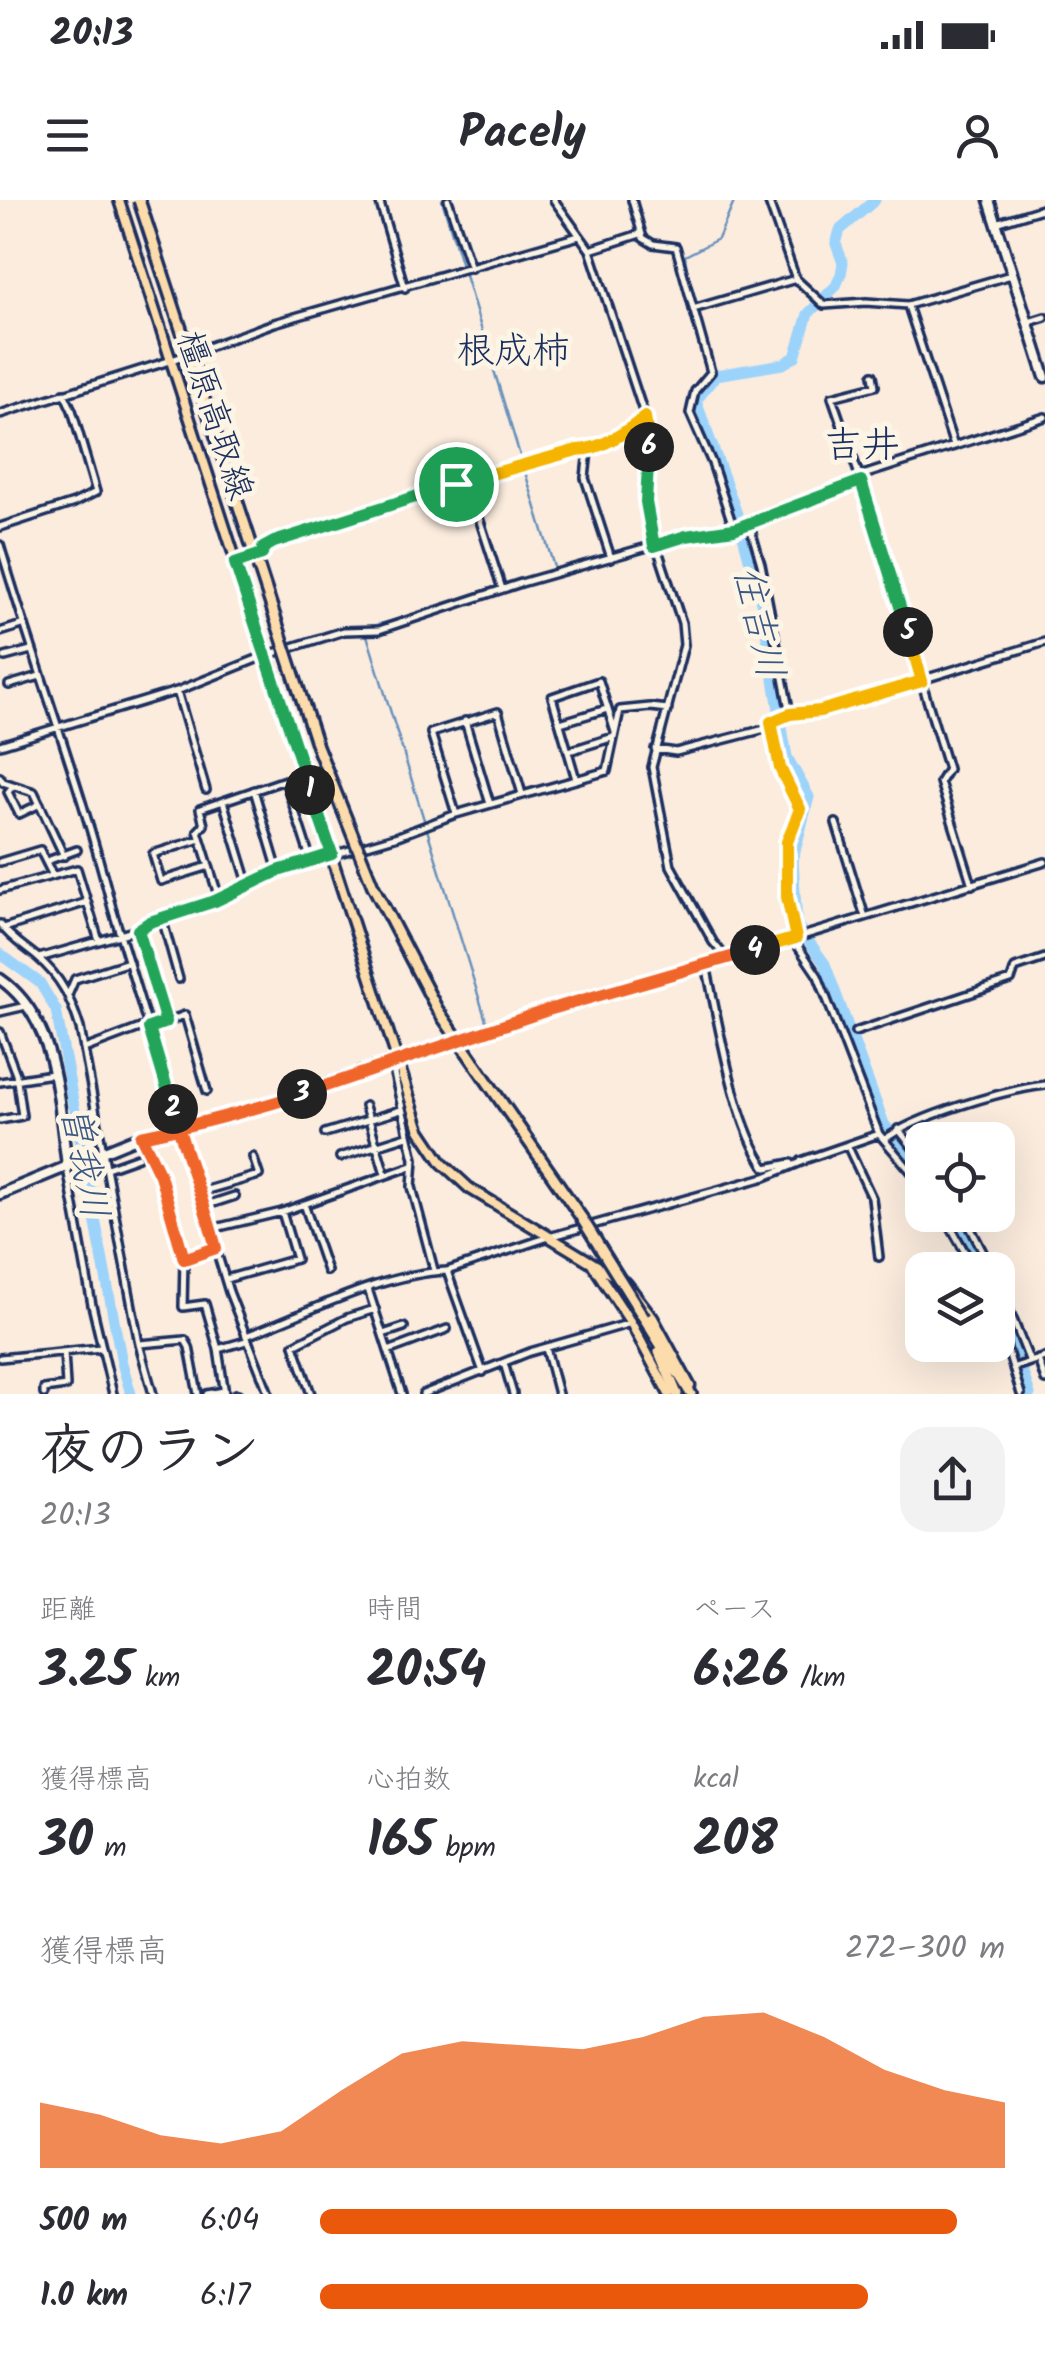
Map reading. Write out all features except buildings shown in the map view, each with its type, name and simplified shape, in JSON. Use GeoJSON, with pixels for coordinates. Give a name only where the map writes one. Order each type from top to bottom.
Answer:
{"type":"FeatureCollection","features":[{"type":"Feature","properties":{"kind":"highway"},"geometry":{"type":"LineString","coordinates":[[138,200],[317,746],[372,886],[415,970],[462,1048],[581,1217],[693,1394]]}},
{"type":"Feature","properties":{"kind":"highway"},"geometry":{"type":"LineString","coordinates":[[644,1318],[677,1394]]}},
{"type":"Feature","properties":{"kind":"main road","name":"橿原高取線"},"geometry":{"type":"LineString","coordinates":[[119,200],[264,656],[332,854],[414,1116],[426,1142],[469,1188],[584,1256],[635,1292],[671,1348],[693,1394]]}},
{"type":"Feature","properties":{"kind":"main road","name":"橿原高取線"},"geometry":{"type":"LineString","coordinates":[[584,1256],[602,1276],[670,1394]]}},
{"type":"Feature","properties":{"kind":"street"},"geometry":{"type":"LineString","coordinates":[[379,200],[405,288]]}},
{"type":"Feature","properties":{"kind":"street"},"geometry":{"type":"LineString","coordinates":[[448,200],[467,269]]}},
{"type":"Feature","properties":{"kind":"street"},"geometry":{"type":"LineString","coordinates":[[554,200],[590,250],[645,417],[650,441],[646,502],[654,546],[682,623],[684,645],[652,768],[671,866],[727,958]]}},
{"type":"Feature","properties":{"kind":"street"},"geometry":{"type":"LineString","coordinates":[[632,200],[640,234]]}},
{"type":"Feature","properties":{"kind":"street"},"geometry":{"type":"LineString","coordinates":[[768,200],[796,279],[824,305],[908,305],[1011,275]]}},
{"type":"Feature","properties":{"kind":"street"},"geometry":{"type":"LineString","coordinates":[[989,200],[1045,377]]}},
{"type":"Feature","properties":{"kind":"street"},"geometry":{"type":"LineString","coordinates":[[996,223],[1045,208]]}},
{"type":"Feature","properties":{"kind":"street"},"geometry":{"type":"LineString","coordinates":[[590,250],[640,234]]}},
{"type":"Feature","properties":{"kind":"street"},"geometry":{"type":"LineString","coordinates":[[640,234],[653,244],[676,247],[711,372],[695,391],[690,413],[734,529]]}},
{"type":"Feature","properties":{"kind":"street"},"geometry":{"type":"LineString","coordinates":[[0,414],[274,323],[579,236]]}},
{"type":"Feature","properties":{"kind":"street"},"geometry":{"type":"LineString","coordinates":[[693,309],[796,279]]}},
{"type":"Feature","properties":{"kind":"street"},"geometry":{"type":"LineString","coordinates":[[908,305],[954,446]]}},
{"type":"Feature","properties":{"kind":"street"},"geometry":{"type":"LineString","coordinates":[[1028,322],[1045,317]]}},
{"type":"Feature","properties":{"kind":"street"},"geometry":{"type":"LineString","coordinates":[[873,374],[875,386],[832,397],[948,768],[940,782],[972,885]]}},
{"type":"Feature","properties":{"kind":"street"},"geometry":{"type":"LineString","coordinates":[[0,527],[96,492],[64,393]]}},
{"type":"Feature","properties":{"kind":"street"},"geometry":{"type":"LineString","coordinates":[[235,563],[262,554],[263,548],[274,542],[467,481],[588,450],[627,431],[645,417]]}},
{"type":"Feature","properties":{"kind":"street"},"geometry":{"type":"LineString","coordinates":[[0,746],[177,691],[264,656],[344,630],[379,630],[501,586],[686,536],[734,529],[860,478],[1045,417]]}},
{"type":"Feature","properties":{"kind":"street"},"geometry":{"type":"LineString","coordinates":[[588,450],[585,478],[611,558]]}},
{"type":"Feature","properties":{"kind":"street"},"geometry":{"type":"LineString","coordinates":[[467,481],[501,586]]}},
{"type":"Feature","properties":{"kind":"street"},"geometry":{"type":"LineString","coordinates":[[749,522],[790,714]]}},
{"type":"Feature","properties":{"kind":"street"},"geometry":{"type":"LineString","coordinates":[[0,544],[4,570],[96,843],[225,1280],[268,1394]]}},
{"type":"Feature","properties":{"kind":"street"},"geometry":{"type":"LineString","coordinates":[[0,632],[22,625]]}},
{"type":"Feature","properties":{"kind":"street"},"geometry":{"type":"LineString","coordinates":[[655,749],[676,752],[765,728],[790,714],[820,711],[1045,642]]}},
{"type":"Feature","properties":{"kind":"street"},"geometry":{"type":"LineString","coordinates":[[5,658],[31,650]]}},
{"type":"Feature","properties":{"kind":"street"},"geometry":{"type":"LineString","coordinates":[[9,685],[40,676]]}},
{"type":"Feature","properties":{"kind":"street"},"geometry":{"type":"LineString","coordinates":[[576,778],[552,697],[599,682],[614,735]]}},
{"type":"Feature","properties":{"kind":"street"},"geometry":{"type":"LineString","coordinates":[[177,691],[206,790]]}},
{"type":"Feature","properties":{"kind":"street"},"geometry":{"type":"LineString","coordinates":[[39,958],[138,930],[310,860],[607,770],[620,710],[650,706],[668,709]]}},
{"type":"Feature","properties":{"kind":"street"},"geometry":{"type":"LineString","coordinates":[[560,724],[608,709]]}},
{"type":"Feature","properties":{"kind":"street"},"geometry":{"type":"LineString","coordinates":[[456,814],[430,733],[498,712],[522,794]]}},
{"type":"Feature","properties":{"kind":"street"},"geometry":{"type":"LineString","coordinates":[[465,722],[490,804]]}},
{"type":"Feature","properties":{"kind":"street"},"geometry":{"type":"LineString","coordinates":[[771,722],[780,768],[800,809],[787,842],[787,897],[796,938],[818,976],[881,1137],[905,1165]]}},
{"type":"Feature","properties":{"kind":"street"},"geometry":{"type":"LineString","coordinates":[[568,751],[614,735]]}},
{"type":"Feature","properties":{"kind":"street"},"geometry":{"type":"LineString","coordinates":[[0,776],[13,786],[34,792],[64,856]]}},
{"type":"Feature","properties":{"kind":"street"},"geometry":{"type":"LineString","coordinates":[[219,898],[198,831],[204,824],[200,809],[285,780],[310,860]]}},
{"type":"Feature","properties":{"kind":"street"},"geometry":{"type":"LineString","coordinates":[[13,786],[8,792],[18,814],[41,804]]}},
{"type":"Feature","properties":{"kind":"street"},"geometry":{"type":"LineString","coordinates":[[254,790],[278,871]]}},
{"type":"Feature","properties":{"kind":"street"},"geometry":{"type":"LineString","coordinates":[[223,801],[248,884]]}},
{"type":"Feature","properties":{"kind":"street"},"geometry":{"type":"LineString","coordinates":[[836,823],[864,918]]}},
{"type":"Feature","properties":{"kind":"street"},"geometry":{"type":"LineString","coordinates":[[200,839],[153,854],[161,880],[209,866]]}},
{"type":"Feature","properties":{"kind":"street"},"geometry":{"type":"LineString","coordinates":[[0,862],[40,850],[53,876]]}},
{"type":"Feature","properties":{"kind":"street"},"geometry":{"type":"LineString","coordinates":[[47,861],[77,850]]}},
{"type":"Feature","properties":{"kind":"street"},"geometry":{"type":"LineString","coordinates":[[0,1194],[141,1136],[237,1114],[548,1010],[1045,862]]}},
{"type":"Feature","properties":{"kind":"street"},"geometry":{"type":"LineString","coordinates":[[0,890],[77,869],[99,940]]}},
{"type":"Feature","properties":{"kind":"street"},"geometry":{"type":"LineString","coordinates":[[87,902],[2,926],[11,939],[39,958],[69,993],[86,1048],[139,1344],[153,1394]]}},
{"type":"Feature","properties":{"kind":"street"},"geometry":{"type":"LineString","coordinates":[[162,918],[179,979]]}},
{"type":"Feature","properties":{"kind":"street"},"geometry":{"type":"LineString","coordinates":[[138,930],[166,1022]]}},
{"type":"Feature","properties":{"kind":"street"},"geometry":{"type":"LineString","coordinates":[[854,1032],[1011,980],[1015,968],[1045,958]]}},
{"type":"Feature","properties":{"kind":"street"},"geometry":{"type":"LineString","coordinates":[[69,993],[75,978],[129,962]]}},
{"type":"Feature","properties":{"kind":"street"},"geometry":{"type":"LineString","coordinates":[[706,966],[734,1084],[756,1153],[766,1168],[804,1160]]}},
{"type":"Feature","properties":{"kind":"street"},"geometry":{"type":"LineString","coordinates":[[0,980],[29,1005],[44,1038],[101,1348],[113,1394]]}},
{"type":"Feature","properties":{"kind":"street"},"geometry":{"type":"LineString","coordinates":[[0,994],[14,990]]}},
{"type":"Feature","properties":{"kind":"street"},"geometry":{"type":"LineString","coordinates":[[0,1012],[29,1005]]}},
{"type":"Feature","properties":{"kind":"street"},"geometry":{"type":"LineString","coordinates":[[86,1048],[184,1015],[207,1091]]}},
{"type":"Feature","properties":{"kind":"street"},"geometry":{"type":"LineString","coordinates":[[0,1032],[17,1079],[22,1116],[0,1120]]}},
{"type":"Feature","properties":{"kind":"street"},"geometry":{"type":"LineString","coordinates":[[398,1062],[394,1074],[414,1159],[412,1187],[434,1270]]}},
{"type":"Feature","properties":{"kind":"street"},"geometry":{"type":"LineString","coordinates":[[0,1082],[52,1074]]}},
{"type":"Feature","properties":{"kind":"street"},"geometry":{"type":"LineString","coordinates":[[218,1349],[368,1289],[434,1270],[447,1271],[549,1236],[765,1177],[941,1113],[1045,1085]]}},
{"type":"Feature","properties":{"kind":"street"},"geometry":{"type":"LineString","coordinates":[[365,1106],[385,1174]]}},
{"type":"Feature","properties":{"kind":"street"},"geometry":{"type":"LineString","coordinates":[[326,1133],[401,1110]]}},
{"type":"Feature","properties":{"kind":"street"},"geometry":{"type":"LineString","coordinates":[[898,1129],[905,1138]]}},
{"type":"Feature","properties":{"kind":"street"},"geometry":{"type":"LineString","coordinates":[[141,1136],[160,1175],[184,1259],[183,1307],[205,1304],[218,1349],[225,1392],[207,1394]]}},
{"type":"Feature","properties":{"kind":"street"},"geometry":{"type":"LineString","coordinates":[[340,1156],[407,1136]]}},
{"type":"Feature","properties":{"kind":"street"},"geometry":{"type":"LineString","coordinates":[[847,1145],[872,1198],[879,1257]]}},
{"type":"Feature","properties":{"kind":"street"},"geometry":{"type":"LineString","coordinates":[[108,1168],[138,1157]]}},
{"type":"Feature","properties":{"kind":"street"},"geometry":{"type":"LineString","coordinates":[[200,1192],[259,1174],[253,1157]]}},
{"type":"Feature","properties":{"kind":"street"},"geometry":{"type":"LineString","coordinates":[[211,1229],[282,1212],[412,1166]]}},
{"type":"Feature","properties":{"kind":"street"},"geometry":{"type":"LineString","coordinates":[[204,1206],[235,1196]]}},
{"type":"Feature","properties":{"kind":"street"},"geometry":{"type":"LineString","coordinates":[[304,1204],[327,1271]]}},
{"type":"Feature","properties":{"kind":"street"},"geometry":{"type":"LineString","coordinates":[[225,1280],[296,1260],[282,1212]]}},
{"type":"Feature","properties":{"kind":"street"},"geometry":{"type":"LineString","coordinates":[[184,1259],[216,1248]]}},
{"type":"Feature","properties":{"kind":"street"},"geometry":{"type":"LineString","coordinates":[[447,1271],[483,1372]]}},
{"type":"Feature","properties":{"kind":"street"},"geometry":{"type":"LineString","coordinates":[[368,1289],[402,1394]]}},
{"type":"Feature","properties":{"kind":"street"},"geometry":{"type":"LineString","coordinates":[[311,1394],[294,1344],[375,1309]]}},
{"type":"Feature","properties":{"kind":"street"},"geometry":{"type":"LineString","coordinates":[[424,1394],[546,1348],[631,1324]]}},
{"type":"Feature","properties":{"kind":"street"},"geometry":{"type":"LineString","coordinates":[[1015,1324],[1030,1362]]}},
{"type":"Feature","properties":{"kind":"street"},"geometry":{"type":"LineString","coordinates":[[383,1334],[404,1327]]}},
{"type":"Feature","properties":{"kind":"street"},"geometry":{"type":"LineString","coordinates":[[388,1351],[447,1329]]}},
{"type":"Feature","properties":{"kind":"street"},"geometry":{"type":"LineString","coordinates":[[139,1344],[184,1340],[189,1346],[198,1394]]}},
{"type":"Feature","properties":{"kind":"street"},"geometry":{"type":"LineString","coordinates":[[0,1358],[101,1348]]}},
{"type":"Feature","properties":{"kind":"street"},"geometry":{"type":"LineString","coordinates":[[546,1348],[558,1394]]}},
{"type":"Feature","properties":{"kind":"street"},"geometry":{"type":"LineString","coordinates":[[44,1394],[44,1389],[66,1386],[64,1352]]}},
{"type":"Feature","properties":{"kind":"street"},"geometry":{"type":"LineString","coordinates":[[1015,1366],[1042,1358],[1045,1380]]}},
{"type":"Feature","properties":{"kind":"street"},"geometry":{"type":"LineString","coordinates":[[1014,1362],[1021,1394]]}},
{"type":"Feature","properties":{"kind":"street"},"geometry":{"type":"LineString","coordinates":[[504,1363],[513,1394]]}},
{"type":"Feature","properties":{"kind":"street"},"geometry":{"type":"LineString","coordinates":[[456,1383],[459,1394]]}},
{"type":"Feature","properties":{"kind":"waterway"},"geometry":{"type":"LineString","coordinates":[[442,200],[554,567],[551,572],[367,627],[366,632],[488,1027],[485,1028]]}},
{"type":"Feature","properties":{"kind":"waterway"},"geometry":{"type":"LineString","coordinates":[[689,284],[685,256],[718,239],[735,200]]}},
{"type":"Feature","properties":{"kind":"waterway","name":"住吉川"},"geometry":{"type":"LineString","coordinates":[[875,200],[840,230],[836,244],[843,263],[841,274],[836,286],[808,314],[795,357],[783,364],[716,375],[696,401],[737,514],[761,602],[787,757],[809,797],[793,859],[797,925],[825,964],[884,1124],[905,1148]]}},
{"type":"Feature","properties":{"kind":"waterway"},"geometry":{"type":"LineString","coordinates":[[701,326],[716,375]]}},
{"type":"Feature","properties":{"kind":"waterway","name":"曽我川"},"geometry":{"type":"LineString","coordinates":[[0,954],[40,983],[56,1010],[131,1394]]}},
{"type":"Feature","properties":{"kind":"waterway"},"geometry":{"type":"LineString","coordinates":[[424,1046],[453,1037]]}},
{"type":"Feature","properties":{"kind":"waterway"},"geometry":{"type":"LineString","coordinates":[[327,1080],[377,1062]]}},
{"type":"Feature","properties":{"kind":"waterway"},"geometry":{"type":"LineString","coordinates":[[265,1099],[319,1083]]}},
{"type":"Feature","properties":{"kind":"waterway"},"geometry":{"type":"LineString","coordinates":[[89,1173],[98,1167]]}},
{"type":"Feature","properties":{"kind":"waterway","name":"住吉川"},"geometry":{"type":"LineString","coordinates":[[964,1232],[974,1252]]}},
{"type":"Feature","properties":{"kind":"waterway","name":"住吉川"},"geometry":{"type":"LineString","coordinates":[[1015,1349],[1030,1394]]}},
{"type":"Feature","properties":{"kind":"district","name":"根成柿"},"geometry":{"type":"Point","coordinates":[513,350]}},
{"type":"Feature","properties":{"kind":"district","name":"吉井"},"geometry":{"type":"Point","coordinates":[862,444]}},
{"type":"Feature","properties":{"kind":"route"},"geometry":{"type":"LineString","coordinates":[[456,484],[274,542],[263,548],[262,554],[235,563],[332,854],[278,871],[215,901],[150,922],[138,930],[166,1022],[149,1028],[179,1129],[211,1229],[216,1248],[184,1259],[160,1175],[141,1136],[179,1129],[222,1119],[252,1110],[548,1010],[796,938],[786,874],[787,842],[800,809],[780,768],[771,722],[922,681],[861,481],[734,529],[686,536],[654,546],[646,502],[650,441],[645,417],[627,431],[588,450],[456,484]]}}]}
